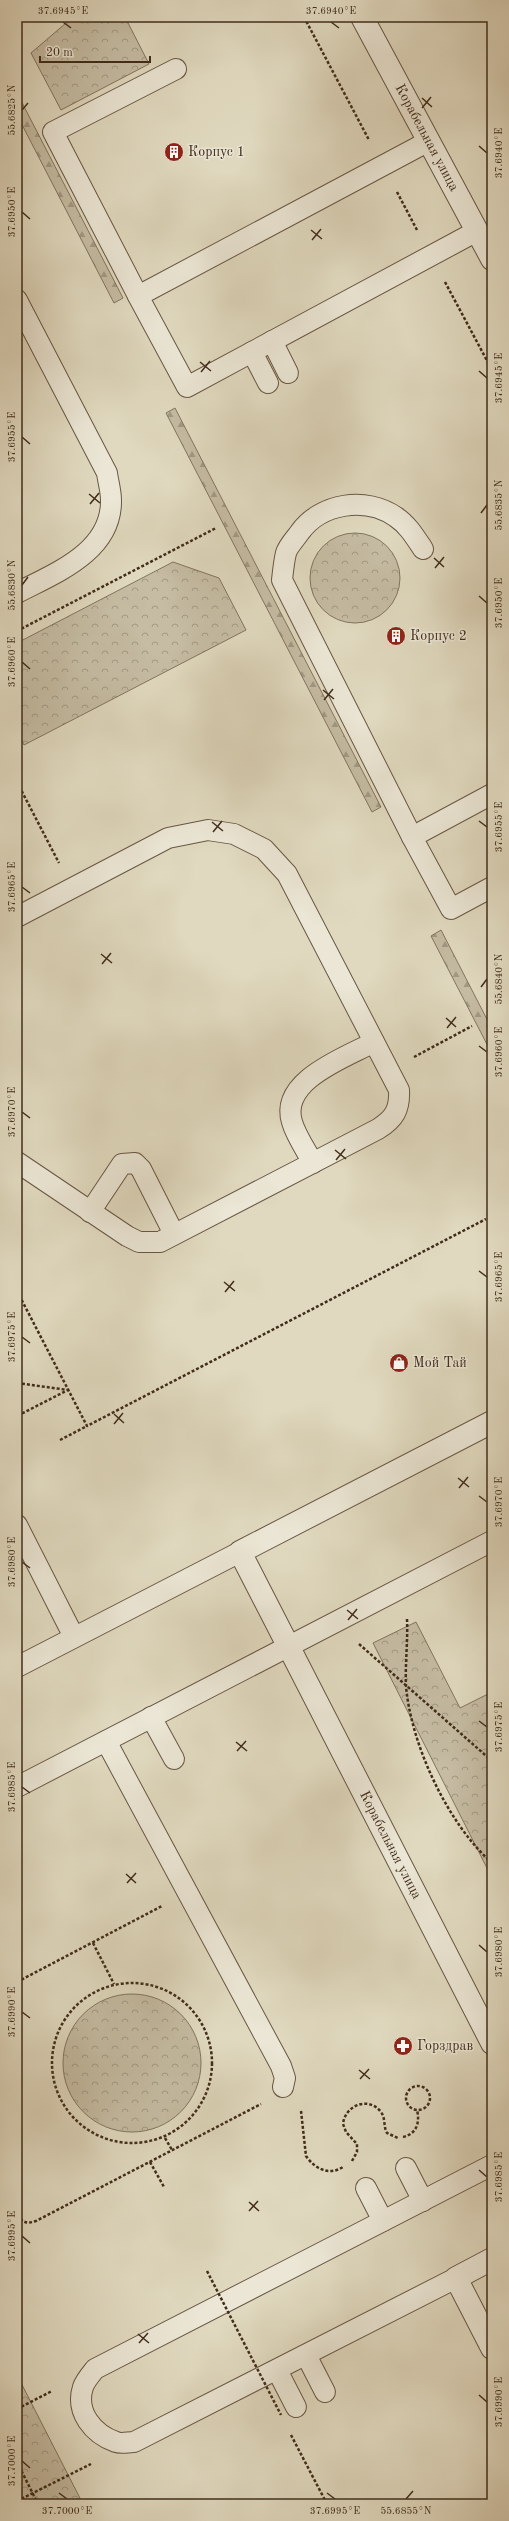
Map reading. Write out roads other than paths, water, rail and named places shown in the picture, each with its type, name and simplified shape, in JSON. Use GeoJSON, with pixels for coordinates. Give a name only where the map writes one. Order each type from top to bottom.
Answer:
{"type":"FeatureCollection","features":[{"type":"Feature","properties":{"kind":"street","name":"Корабельная улица"},"geometry":{"type":"LineString","coordinates":[[362,17],[492,259]]}},
{"type":"Feature","properties":{"kind":"street"},"geometry":{"type":"LineString","coordinates":[[240,1552],[492,1422]]}},
{"type":"Feature","properties":{"kind":"street","name":"Корабельная улица"},"geometry":{"type":"LineString","coordinates":[[240,1552],[492,2042]]}},
{"type":"Feature","properties":{"kind":"street"},"geometry":{"type":"LineString","coordinates":[[492,2259],[456,2278],[492,2348]]}},
{"type":"Feature","properties":{"kind":"lane"},"geometry":{"type":"LineString","coordinates":[[176,69],[54,132],[138,296],[187,387],[477,231]]}},
{"type":"Feature","properties":{"kind":"lane"},"geometry":{"type":"LineString","coordinates":[[138,296],[288,210],[429,141]]}},
{"type":"Feature","properties":{"kind":"lane"},"geometry":{"type":"LineString","coordinates":[[17,300],[107,473],[111,500],[108,523],[97,543],[71,565],[17,593]]}},
{"type":"Feature","properties":{"kind":"lane"},"geometry":{"type":"LineString","coordinates":[[272,341],[288,373]]}},
{"type":"Feature","properties":{"kind":"lane"},"geometry":{"type":"LineString","coordinates":[[252,352],[268,383]]}},
{"type":"Feature","properties":{"kind":"lane"},"geometry":{"type":"LineString","coordinates":[[423,549],[413,532],[396,517],[380,508],[357,504],[334,507],[307,522],[286,552],[282,580],[412,837],[451,909],[492,887]]}},
{"type":"Feature","properties":{"kind":"lane"},"geometry":{"type":"LineString","coordinates":[[412,837],[492,794]]}},
{"type":"Feature","properties":{"kind":"lane"},"geometry":{"type":"LineString","coordinates":[[17,917],[168,838],[208,830],[234,834],[264,849],[287,874],[399,1090],[398,1111],[392,1120],[378,1129],[160,1242],[139,1242],[90,1212],[17,1162]]}},
{"type":"Feature","properties":{"kind":"lane"},"geometry":{"type":"LineString","coordinates":[[313,1163],[291,1121],[292,1101],[300,1086],[313,1074],[374,1042]]}},
{"type":"Feature","properties":{"kind":"lane"},"geometry":{"type":"LineString","coordinates":[[90,1212],[122,1164],[135,1163],[141,1169],[174,1234]]}},
{"type":"Feature","properties":{"kind":"lane"},"geometry":{"type":"LineString","coordinates":[[17,1526],[74,1637]]}},
{"type":"Feature","properties":{"kind":"lane"},"geometry":{"type":"LineString","coordinates":[[17,1787],[492,1541]]}},
{"type":"Feature","properties":{"kind":"lane"},"geometry":{"type":"LineString","coordinates":[[17,1667],[240,1552]]}},
{"type":"Feature","properties":{"kind":"lane"},"geometry":{"type":"LineString","coordinates":[[151,1717],[174,1759]]}},
{"type":"Feature","properties":{"kind":"lane"},"geometry":{"type":"LineString","coordinates":[[106,1741],[281,2066],[284,2078],[283,2087]]}},
{"type":"Feature","properties":{"kind":"lane"},"geometry":{"type":"LineString","coordinates":[[456,2278],[134,2442],[117,2442],[98,2433],[85,2418],[82,2403],[83,2386],[95,2369],[492,2165]]}},
{"type":"Feature","properties":{"kind":"lane"},"geometry":{"type":"LineString","coordinates":[[406,2168],[423,2201]]}},
{"type":"Feature","properties":{"kind":"lane"},"geometry":{"type":"LineString","coordinates":[[366,2188],[383,2221]]}},
{"type":"Feature","properties":{"kind":"lane"},"geometry":{"type":"LineString","coordinates":[[306,2355],[326,2392]]}},
{"type":"Feature","properties":{"kind":"lane"},"geometry":{"type":"LineString","coordinates":[[277,2370],[287,2415]]}},
{"type":"Feature","properties":{"kind":"place","name":"Корпус 1"},"geometry":{"type":"Point","coordinates":[174,152]}},
{"type":"Feature","properties":{"kind":"place","name":"Корпус 2"},"geometry":{"type":"Point","coordinates":[396,636]}},
{"type":"Feature","properties":{"kind":"place","name":"Мой Тай"},"geometry":{"type":"Point","coordinates":[399,1363]}},
{"type":"Feature","properties":{"kind":"place","name":"Горздрав"},"geometry":{"type":"Point","coordinates":[403,2046]}}]}
